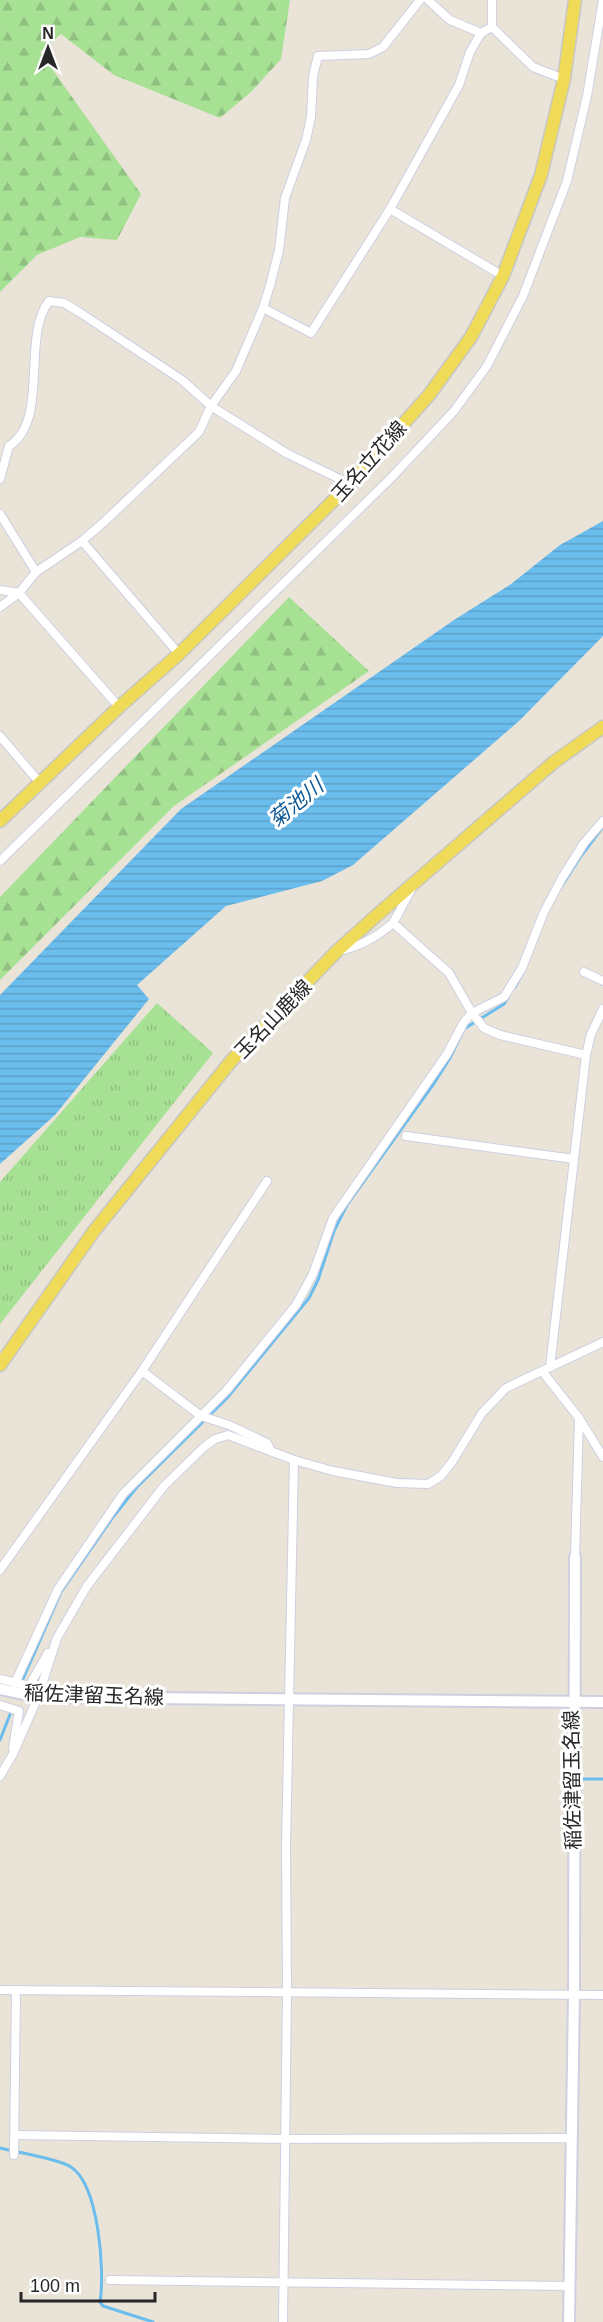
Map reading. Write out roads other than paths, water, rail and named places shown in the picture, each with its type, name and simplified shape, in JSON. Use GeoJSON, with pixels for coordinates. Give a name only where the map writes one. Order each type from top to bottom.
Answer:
{"type":"FeatureCollection","features":[{"type":"Feature","properties":{"kind":"main road","name":"玉名立花線"},"geometry":{"type":"LineString","coordinates":[[0,821],[119,707],[179,654],[350,484],[429,395],[471,337],[503,276],[541,175],[564,79],[575,0]]}},
{"type":"Feature","properties":{"kind":"main road","name":"玉名山鹿線"},"geometry":{"type":"LineString","coordinates":[[0,1365],[94,1231],[232,1060],[337,951],[554,762],[603,727]]}},
{"type":"Feature","properties":{"kind":"main road"},"geometry":{"type":"LineString","coordinates":[[575,1557],[575,1702],[603,1702]]}},
{"type":"Feature","properties":{"kind":"main road","name":"稲佐津留玉名線"},"geometry":{"type":"LineString","coordinates":[[0,1689],[38,1697],[575,1702],[574,1994],[569,2322]]}},
{"type":"Feature","properties":{"kind":"street"},"geometry":{"type":"LineString","coordinates":[[0,608],[19,592],[36,572],[82,541],[104,522],[199,432],[211,406],[236,371],[263,308],[279,250],[285,198],[306,140],[311,117],[313,76],[318,56],[369,54],[383,47],[420,0]]}},
{"type":"Feature","properties":{"kind":"street"},"geometry":{"type":"LineString","coordinates":[[428,0],[450,20],[481,33]]}},
{"type":"Feature","properties":{"kind":"street"},"geometry":{"type":"LineString","coordinates":[[492,0],[492,27],[532,67],[564,79]]}},
{"type":"Feature","properties":{"kind":"street"},"geometry":{"type":"LineString","coordinates":[[0,861],[383,486],[454,411],[487,366],[523,296],[567,181],[587,96],[603,0]]}},
{"type":"Feature","properties":{"kind":"street"},"geometry":{"type":"LineString","coordinates":[[263,308],[310,333],[390,209],[459,85],[470,52],[481,33],[492,27]]}},
{"type":"Feature","properties":{"kind":"street"},"geometry":{"type":"LineString","coordinates":[[390,209],[503,276]]}},
{"type":"Feature","properties":{"kind":"street"},"geometry":{"type":"LineString","coordinates":[[0,479],[9,446],[19,440],[31,408],[38,329],[44,308],[49,301],[64,303],[79,312],[182,381],[211,406],[285,453],[350,484]]}},
{"type":"Feature","properties":{"kind":"street"},"geometry":{"type":"LineString","coordinates":[[0,514],[36,572]]}},
{"type":"Feature","properties":{"kind":"street"},"geometry":{"type":"LineString","coordinates":[[82,541],[179,654]]}},
{"type":"Feature","properties":{"kind":"street"},"geometry":{"type":"LineString","coordinates":[[0,590],[19,592],[119,707]]}},
{"type":"Feature","properties":{"kind":"street"},"geometry":{"type":"LineString","coordinates":[[0,736],[40,783]]}},
{"type":"Feature","properties":{"kind":"street"},"geometry":{"type":"LineString","coordinates":[[15,1683],[58,1589],[117,1503],[138,1477],[226,1390],[296,1305],[313,1274],[333,1218],[447,1054],[464,1022],[472,1013],[504,997],[522,968],[544,912],[562,878],[584,843],[603,821]]}},
{"type":"Feature","properties":{"kind":"street"},"geometry":{"type":"LineString","coordinates":[[337,951],[351,949],[384,931],[393,923],[414,884]]}},
{"type":"Feature","properties":{"kind":"street"},"geometry":{"type":"LineString","coordinates":[[393,923],[449,973],[472,1013],[484,1028],[500,1035],[586,1055]]}},
{"type":"Feature","properties":{"kind":"street"},"geometry":{"type":"LineString","coordinates":[[584,972],[603,981]]}},
{"type":"Feature","properties":{"kind":"street"},"geometry":{"type":"LineString","coordinates":[[550,1367],[586,1055],[591,1034],[603,1009]]}},
{"type":"Feature","properties":{"kind":"street"},"geometry":{"type":"LineString","coordinates":[[406,1136],[574,1160]]}},
{"type":"Feature","properties":{"kind":"street"},"geometry":{"type":"LineString","coordinates":[[0,1570],[142,1371],[267,1181]]}},
{"type":"Feature","properties":{"kind":"street"},"geometry":{"type":"LineString","coordinates":[[0,1679],[29,1686],[87,1586],[108,1555],[164,1486],[215,1439],[228,1435],[294,1460],[366,1478],[397,1483],[428,1484],[441,1476],[482,1413],[491,1401],[506,1388],[603,1342]]}},
{"type":"Feature","properties":{"kind":"street"},"geometry":{"type":"LineString","coordinates":[[142,1371],[201,1416],[214,1419],[267,1443],[271,1451]]}},
{"type":"Feature","properties":{"kind":"street"},"geometry":{"type":"LineString","coordinates":[[542,1371],[579,1418],[603,1457]]}},
{"type":"Feature","properties":{"kind":"street"},"geometry":{"type":"LineString","coordinates":[[575,1557],[579,1418]]}},
{"type":"Feature","properties":{"kind":"street"},"geometry":{"type":"LineString","coordinates":[[283,2322],[287,1991],[286,1846],[294,1460]]}},
{"type":"Feature","properties":{"kind":"street"},"geometry":{"type":"LineString","coordinates":[[0,1776],[13,1754],[38,1697],[57,1638]]}},
{"type":"Feature","properties":{"kind":"street"},"geometry":{"type":"LineString","coordinates":[[0,1705],[19,1711],[13,1740],[13,1754]]}},
{"type":"Feature","properties":{"kind":"street"},"geometry":{"type":"LineString","coordinates":[[0,1990],[603,1995]]}},
{"type":"Feature","properties":{"kind":"street"},"geometry":{"type":"LineString","coordinates":[[14,2155],[16,1990]]}},
{"type":"Feature","properties":{"kind":"street"},"geometry":{"type":"LineString","coordinates":[[15,2136],[284,2139],[569,2138],[571,2141]]}},
{"type":"Feature","properties":{"kind":"street"},"geometry":{"type":"LineString","coordinates":[[110,2280],[569,2286]]}},
{"type":"Feature","properties":{"kind":"water","name":"菊池川"},"geometry":{"type":"Polygon","coordinates":[[[603,521],[603,636],[519,721],[353,865],[322,881],[226,906],[137,985],[149,999],[55,1115],[0,1164],[0,995],[181,809],[454,620],[511,584],[560,545],[603,521]]]}},
{"type":"Feature","properties":{"kind":"waterway"},"geometry":{"type":"LineString","coordinates":[[558,892],[603,827]]}},
{"type":"Feature","properties":{"kind":"waterway"},"geometry":{"type":"LineString","coordinates":[[515,987],[525,969]]}},
{"type":"Feature","properties":{"kind":"waterway"},"geometry":{"type":"LineString","coordinates":[[23,1679],[61,1592],[113,1517],[137,1487],[227,1398],[309,1298],[318,1280],[334,1231],[347,1205],[433,1085],[464,1029],[504,1004],[508,998]]}},
{"type":"Feature","properties":{"kind":"waterway"},"geometry":{"type":"LineString","coordinates":[[0,1740],[11,1712]]}},
{"type":"Feature","properties":{"kind":"waterway"},"geometry":{"type":"LineString","coordinates":[[583,1779],[603,1779]]}},
{"type":"Feature","properties":{"kind":"waterway"},"geometry":{"type":"LineString","coordinates":[[0,2148],[58,2161],[71,2167],[80,2177],[88,2191],[98,2230],[102,2271],[100,2302],[103,2306],[153,2322]]}}]}
